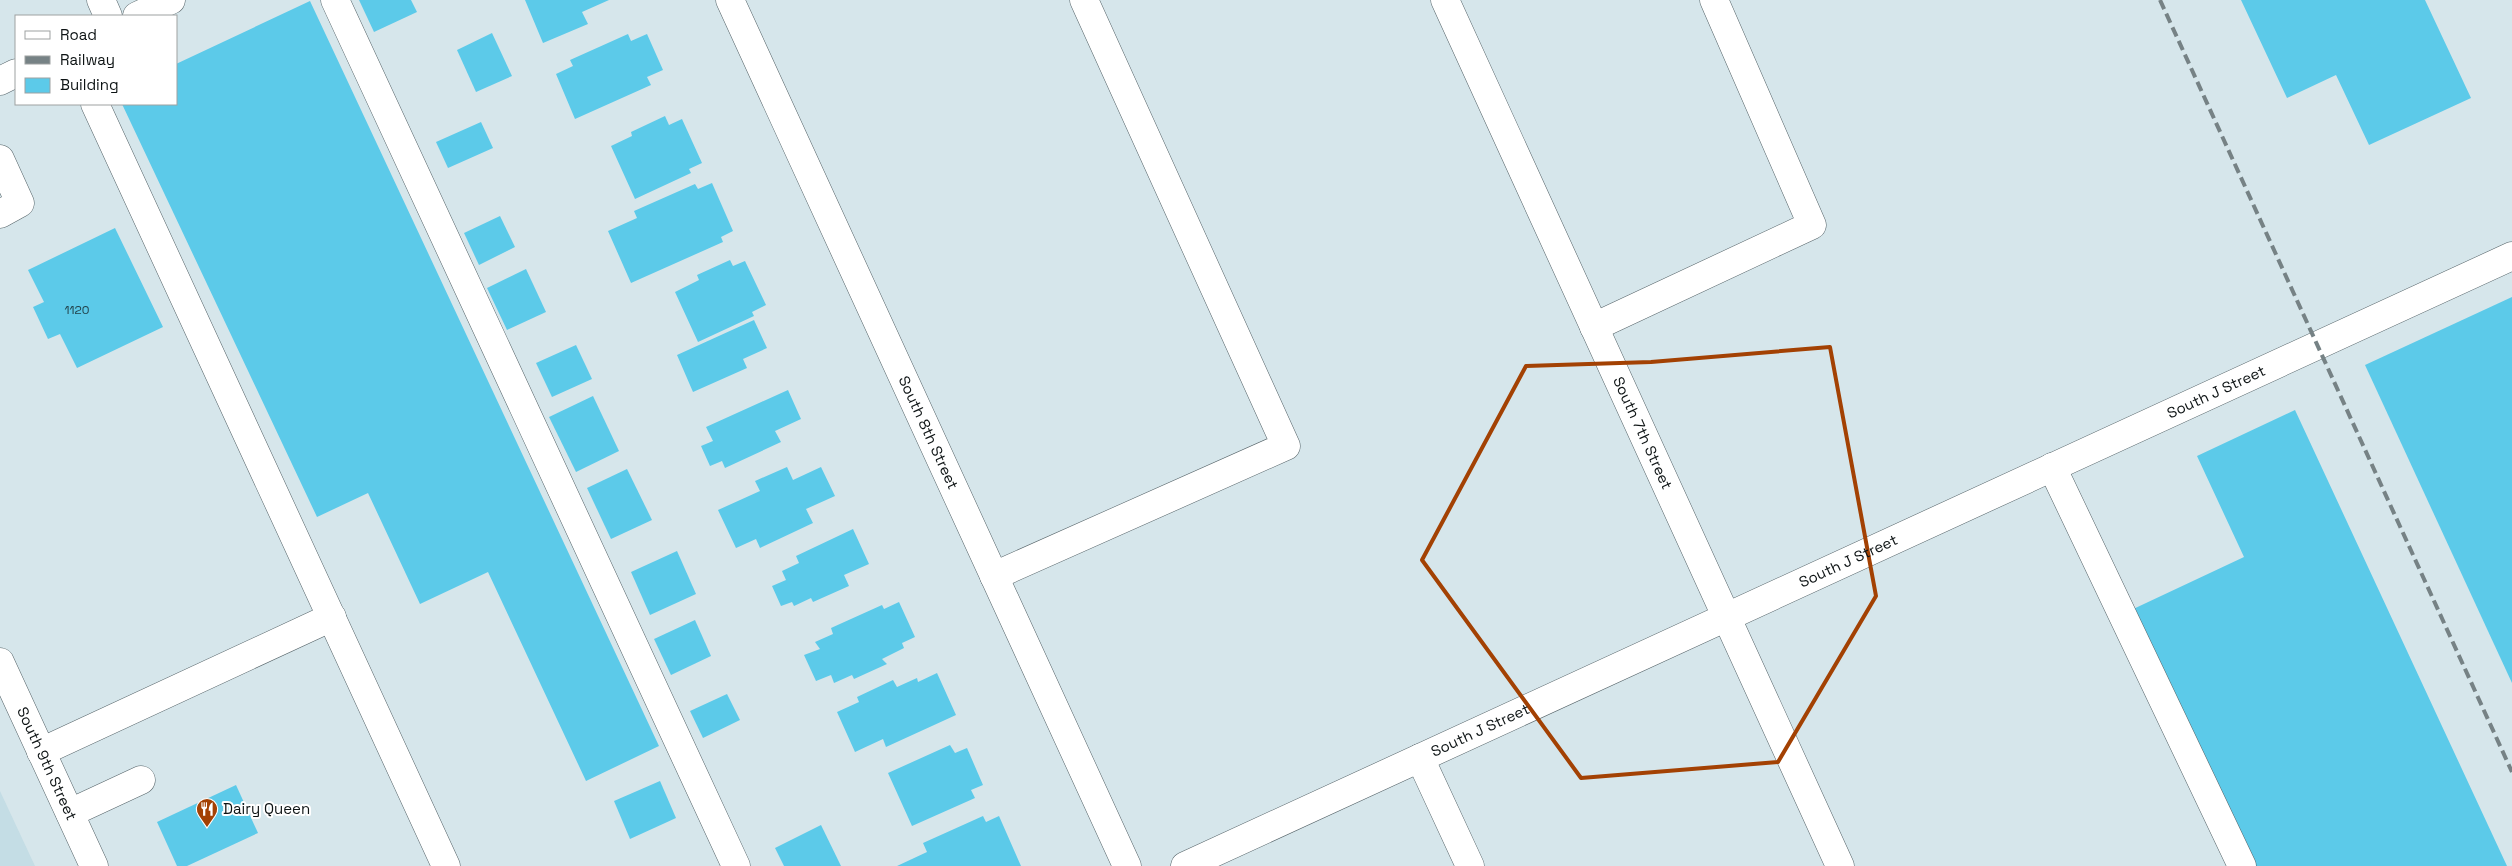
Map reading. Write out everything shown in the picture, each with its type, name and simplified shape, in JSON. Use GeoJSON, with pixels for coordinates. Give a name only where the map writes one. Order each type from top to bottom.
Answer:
{"type":"FeatureCollection","features":[{"type":"Feature","properties":{"kind":"main road"},"geometry":{"type":"LineString","coordinates":[[101,0],[108,15]]}},
{"type":"Feature","properties":{"kind":"main road"},"geometry":{"type":"LineString","coordinates":[[139,15],[171,0]]}},
{"type":"Feature","properties":{"kind":"main road"},"geometry":{"type":"LineString","coordinates":[[335,0],[736,866]]}},
{"type":"Feature","properties":{"kind":"main road","name":"South 8th Street"},"geometry":{"type":"LineString","coordinates":[[730,0],[1126,866]]}},
{"type":"Feature","properties":{"kind":"main road"},"geometry":{"type":"LineString","coordinates":[[994,576],[1286,446],[1084,0]]}},
{"type":"Feature","properties":{"kind":"main road","name":"South 7th Street"},"geometry":{"type":"LineString","coordinates":[[1445,0],[1840,866]]}},
{"type":"Feature","properties":{"kind":"main road"},"geometry":{"type":"LineString","coordinates":[[1594,327],[1812,225],[1714,0]]}},
{"type":"Feature","properties":{"kind":"main road"},"geometry":{"type":"LineString","coordinates":[[0,81],[15,74]]}},
{"type":"Feature","properties":{"kind":"main road"},"geometry":{"type":"LineString","coordinates":[[96,105],[446,866]]}},
{"type":"Feature","properties":{"kind":"main road"},"geometry":{"type":"LineString","coordinates":[[0,159],[20,203],[0,214]]}},
{"type":"Feature","properties":{"kind":"main road","name":"South J Street"},"geometry":{"type":"LineString","coordinates":[[1185,866],[2512,256]]}},
{"type":"Feature","properties":{"kind":"main road"},"geometry":{"type":"LineString","coordinates":[[2052,467],[2242,866]]}},
{"type":"Feature","properties":{"kind":"main road"},"geometry":{"type":"LineString","coordinates":[[41,752],[332,617]]}},
{"type":"Feature","properties":{"kind":"main road","name":"South 9th Street"},"geometry":{"type":"LineString","coordinates":[[0,662],[94,866]]}},
{"type":"Feature","properties":{"kind":"main road"},"geometry":{"type":"LineString","coordinates":[[1420,758],[1470,866]]}},
{"type":"Feature","properties":{"kind":"main road"},"geometry":{"type":"LineString","coordinates":[[70,813],[141,780]]}},
{"type":"Feature","properties":{"kind":"highlighted area"},"geometry":{"type":"Polygon","coordinates":[[[1830,347],[1876,596],[1778,762],[1581,778],[1422,560],[1526,366],[1651,362],[1830,347]]]}},
{"type":"Feature","properties":{"kind":"shaded area"},"geometry":{"type":"Polygon","coordinates":[[[0,791],[35,866],[0,866],[0,791]]]}},
{"type":"Feature","properties":{"kind":"building"},"geometry":{"type":"Polygon","coordinates":[[[359,0],[411,0],[417,12],[374,32],[359,0]]]}},
{"type":"Feature","properties":{"kind":"building"},"geometry":{"type":"Polygon","coordinates":[[[525,0],[609,0],[582,12],[588,24],[543,43],[525,0]]]}},
{"type":"Feature","properties":{"kind":"building"},"geometry":{"type":"Polygon","coordinates":[[[2241,0],[2425,0],[2471,98],[2369,145],[2336,75],[2287,98],[2241,0]]]}},
{"type":"Feature","properties":{"kind":"building"},"geometry":{"type":"Polygon","coordinates":[[[310,1],[659,746],[586,781],[488,572],[420,604],[368,493],[317,517],[122,105],[178,105],[178,63],[310,1]]]}},
{"type":"Feature","properties":{"kind":"building"},"geometry":{"type":"Polygon","coordinates":[[[492,33],[512,76],[476,92],[457,50],[492,33]]]}},
{"type":"Feature","properties":{"kind":"building"},"geometry":{"type":"Polygon","coordinates":[[[628,34],[631,41],[647,34],[663,70],[647,77],[651,85],[575,119],[556,74],[573,66],[570,60],[628,34]]]}},
{"type":"Feature","properties":{"kind":"building"},"geometry":{"type":"Polygon","coordinates":[[[665,116],[669,125],[682,119],[702,163],[689,169],[691,173],[635,199],[611,146],[632,136],[631,132],[665,116]]]}},
{"type":"Feature","properties":{"kind":"building"},"geometry":{"type":"Polygon","coordinates":[[[481,122],[493,148],[448,168],[436,142],[481,122]]]}},
{"type":"Feature","properties":{"kind":"building"},"geometry":{"type":"Polygon","coordinates":[[[712,183],[733,231],[721,237],[723,242],[631,283],[608,231],[637,218],[634,211],[695,184],[698,189],[712,183]]]}},
{"type":"Feature","properties":{"kind":"building"},"geometry":{"type":"Polygon","coordinates":[[[500,216],[515,247],[479,265],[464,233],[500,216]]]}},
{"type":"Feature","properties":{"kind":"building"},"geometry":{"type":"Polygon","coordinates":[[[115,228],[163,327],[77,368],[60,334],[48,339],[33,307],[44,302],[28,270],[115,228]]]}},
{"type":"Feature","properties":{"kind":"building"},"geometry":{"type":"Polygon","coordinates":[[[730,260],[733,266],[745,261],[766,305],[752,312],[754,316],[698,342],[675,292],[699,280],[697,275],[730,260]]]}},
{"type":"Feature","properties":{"kind":"building"},"geometry":{"type":"Polygon","coordinates":[[[526,269],[546,312],[507,330],[487,288],[526,269]]]}},
{"type":"Feature","properties":{"kind":"building"},"geometry":{"type":"Polygon","coordinates":[[[2512,297],[2512,683],[2365,365],[2512,297]]]}},
{"type":"Feature","properties":{"kind":"building"},"geometry":{"type":"Polygon","coordinates":[[[754,320],[767,348],[743,359],[747,368],[693,392],[677,355],[754,320]]]}},
{"type":"Feature","properties":{"kind":"building"},"geometry":{"type":"Polygon","coordinates":[[[576,345],[592,379],[552,397],[536,363],[576,345]]]}},
{"type":"Feature","properties":{"kind":"building"},"geometry":{"type":"Polygon","coordinates":[[[788,390],[801,419],[775,431],[781,442],[725,468],[722,461],[710,466],[701,446],[713,441],[706,427],[788,390]]]}},
{"type":"Feature","properties":{"kind":"building"},"geometry":{"type":"Polygon","coordinates":[[[593,396],[619,451],[576,472],[549,417],[593,396]]]}},
{"type":"Feature","properties":{"kind":"building"},"geometry":{"type":"Polygon","coordinates":[[[2295,410],[2507,866],[2248,866],[2129,611],[2244,557],[2197,456],[2295,410]]]}},
{"type":"Feature","properties":{"kind":"building"},"geometry":{"type":"Polygon","coordinates":[[[787,467],[793,480],[821,467],[835,496],[806,509],[813,523],[760,548],[756,539],[736,548],[718,510],[760,491],[755,481],[787,467]]]}},
{"type":"Feature","properties":{"kind":"building"},"geometry":{"type":"Polygon","coordinates":[[[627,469],[652,520],[611,539],[587,488],[627,469]]]}},
{"type":"Feature","properties":{"kind":"building"},"geometry":{"type":"Polygon","coordinates":[[[853,529],[869,564],[844,575],[849,586],[813,602],[811,598],[794,606],[792,602],[781,606],[772,586],[786,580],[782,571],[799,563],[796,556],[853,529]]]}},
{"type":"Feature","properties":{"kind":"building"},"geometry":{"type":"Polygon","coordinates":[[[677,551],[696,594],[650,615],[631,572],[677,551]]]}},
{"type":"Feature","properties":{"kind":"building"},"geometry":{"type":"Polygon","coordinates":[[[899,602],[915,637],[902,643],[904,648],[882,659],[887,664],[854,679],[852,675],[834,683],[831,675],[816,681],[804,655],[820,649],[815,642],[833,634],[831,628],[882,605],[884,609],[899,602]]]}},
{"type":"Feature","properties":{"kind":"building"},"geometry":{"type":"Polygon","coordinates":[[[695,620],[711,656],[671,675],[654,639],[695,620]]]}},
{"type":"Feature","properties":{"kind":"building"},"geometry":{"type":"Polygon","coordinates":[[[937,673],[956,715],[886,747],[883,739],[855,752],[837,712],[859,702],[857,697],[893,680],[897,687],[917,678],[918,682],[937,673]]]}},
{"type":"Feature","properties":{"kind":"building"},"geometry":{"type":"Polygon","coordinates":[[[727,694],[740,720],[703,738],[690,711],[727,694]]]}},
{"type":"Feature","properties":{"kind":"building"},"geometry":{"type":"Polygon","coordinates":[[[950,745],[955,753],[967,748],[983,785],[971,790],[975,798],[912,826],[888,773],[950,745]]]}},
{"type":"Feature","properties":{"kind":"building"},"geometry":{"type":"Polygon","coordinates":[[[660,781],[676,818],[630,839],[614,801],[660,781]]]}},
{"type":"Feature","properties":{"kind":"building","name":"Dairy Queen"},"geometry":{"type":"Polygon","coordinates":[[[236,785],[258,833],[187,866],[177,866],[157,822],[236,785]]]}},
{"type":"Feature","properties":{"kind":"building"},"geometry":{"type":"Polygon","coordinates":[[[983,816],[986,822],[999,816],[1021,866],[897,866],[927,852],[923,843],[983,816]]]}},
{"type":"Feature","properties":{"kind":"building"},"geometry":{"type":"Polygon","coordinates":[[[821,825],[841,866],[784,866],[775,848],[821,825]]]}},
{"type":"Feature","properties":{"kind":"railway"},"geometry":{"type":"LineString","coordinates":[[2160,0],[2512,772]]}},
{"type":"Feature","properties":{"kind":"place","name":"Dairy Queen"},"geometry":{"type":"Point","coordinates":[207,828]}}]}
